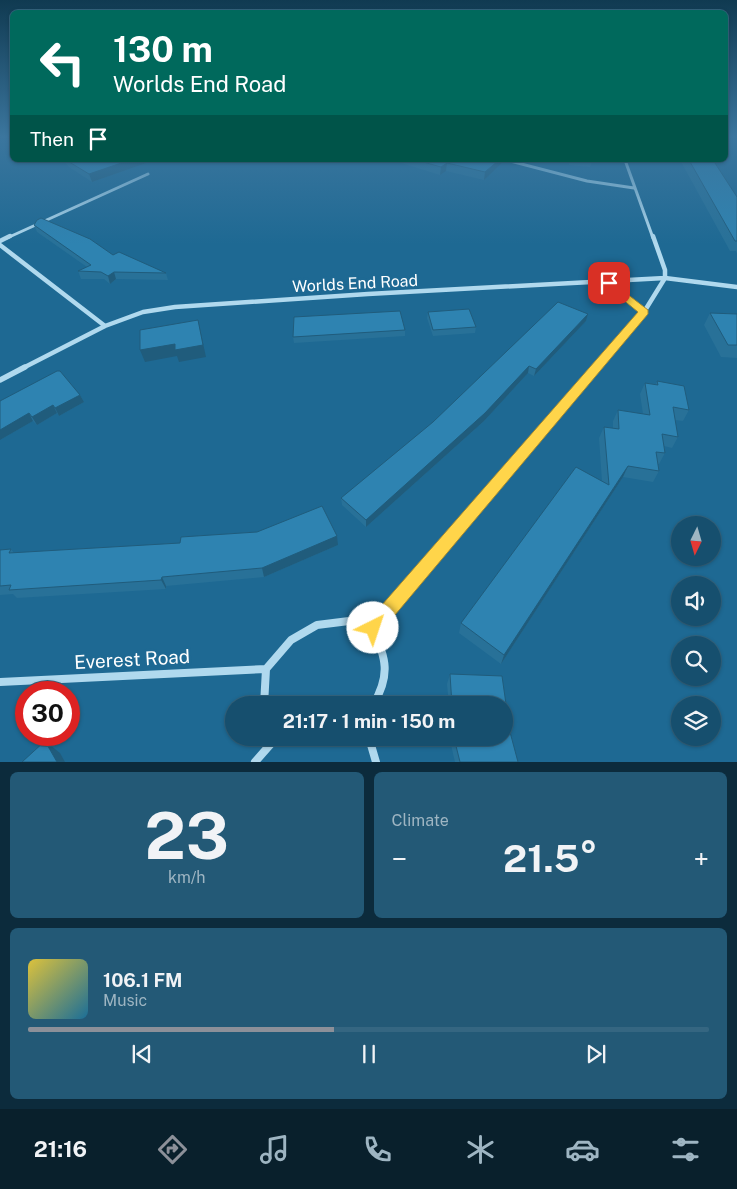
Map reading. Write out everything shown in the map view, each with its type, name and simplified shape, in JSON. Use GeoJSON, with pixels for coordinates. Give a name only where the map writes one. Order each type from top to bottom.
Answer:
{"type":"FeatureCollection","features":[{"type":"Feature","properties":{"kind":"street"},"geometry":{"type":"LineString","coordinates":[[554,173],[587,181],[634,188]]}},
{"type":"Feature","properties":{"kind":"street"},"geometry":{"type":"LineString","coordinates":[[373,628],[644,312],[665,278],[665,270],[629,173]]}},
{"type":"Feature","properties":{"kind":"street"},"geometry":{"type":"LineString","coordinates":[[0,242],[148,174]]}},
{"type":"Feature","properties":{"kind":"street"},"geometry":{"type":"LineString","coordinates":[[0,246],[105,326]]}},
{"type":"Feature","properties":{"kind":"street","name":"Worlds End Road"},"geometry":{"type":"LineString","coordinates":[[0,380],[105,326],[143,312],[175,307],[358,295],[609,283],[665,278],[737,288]]}},
{"type":"Feature","properties":{"kind":"street"},"geometry":{"type":"LineString","coordinates":[[609,283],[644,312]]}},
{"type":"Feature","properties":{"kind":"street"},"geometry":{"type":"LineString","coordinates":[[264,696],[266,668],[291,640],[318,625],[349,621],[373,628]]}},
{"type":"Feature","properties":{"kind":"street"},"geometry":{"type":"LineString","coordinates":[[373,628],[385,657],[382,690],[378,696]]}},
{"type":"Feature","properties":{"kind":"street","name":"Everest Road"},"geometry":{"type":"LineString","coordinates":[[0,682],[266,668]]}},
{"type":"Feature","properties":{"kind":"street"},"geometry":{"type":"LineString","coordinates":[[255,762],[269,746]]}},
{"type":"Feature","properties":{"kind":"street"},"geometry":{"type":"LineString","coordinates":[[371,746],[376,762]]}},
{"type":"Feature","properties":{"kind":"building"},"geometry":{"type":"Polygon","coordinates":[[[696,173],[721,173],[737,197],[737,241],[735,241],[696,173]]]}},
{"type":"Feature","properties":{"kind":"building"},"geometry":{"type":"Polygon","coordinates":[[[41,218],[90,239],[113,255],[119,252],[166,273],[114,272],[108,276],[101,272],[78,271],[91,265],[34,225],[41,218]]]}},
{"type":"Feature","properties":{"kind":"building"},"geometry":{"type":"Polygon","coordinates":[[[558,302],[588,314],[536,369],[529,366],[485,413],[366,520],[341,498],[433,422],[558,302]]]}},
{"type":"Feature","properties":{"kind":"building"},"geometry":{"type":"Polygon","coordinates":[[[469,309],[476,327],[433,330],[428,312],[469,309]]]}},
{"type":"Feature","properties":{"kind":"building"},"geometry":{"type":"Polygon","coordinates":[[[400,311],[405,330],[293,337],[294,317],[400,311]]]}},
{"type":"Feature","properties":{"kind":"building"},"geometry":{"type":"Polygon","coordinates":[[[710,313],[737,314],[737,345],[728,345],[710,313]]]}},
{"type":"Feature","properties":{"kind":"building"},"geometry":{"type":"Polygon","coordinates":[[[198,320],[203,345],[175,350],[175,344],[140,350],[140,330],[198,320]]]}},
{"type":"Feature","properties":{"kind":"building"},"geometry":{"type":"Polygon","coordinates":[[[60,371],[80,395],[55,408],[53,405],[32,417],[29,413],[0,430],[0,401],[60,371]]]}},
{"type":"Feature","properties":{"kind":"building"},"geometry":{"type":"Polygon","coordinates":[[[657,381],[684,386],[689,410],[673,407],[678,437],[662,434],[665,453],[656,452],[659,471],[628,466],[504,655],[461,623],[576,467],[609,485],[604,427],[619,429],[618,410],[650,415],[645,383],[658,385],[657,381]]]}},
{"type":"Feature","properties":{"kind":"building"},"geometry":{"type":"Polygon","coordinates":[[[322,506],[337,536],[262,568],[162,577],[161,580],[9,590],[11,585],[0,586],[0,550],[11,549],[9,553],[180,543],[181,537],[257,532],[322,506]]]}},
{"type":"Feature","properties":{"kind":"building"},"geometry":{"type":"Polygon","coordinates":[[[450,674],[502,676],[505,696],[451,696],[450,674]]]}},
{"type":"Feature","properties":{"kind":"building"},"geometry":{"type":"Polygon","coordinates":[[[513,743],[518,762],[460,762],[456,746],[513,746],[513,743]]]}},
{"type":"Feature","properties":{"kind":"building"},"geometry":{"type":"Polygon","coordinates":[[[40,746],[48,746],[57,762],[22,762],[40,746]]]}},
{"type":"Feature","properties":{"kind":"route"},"geometry":{"type":"LineString","coordinates":[[373,628],[644,312],[609,283]]}}]}
